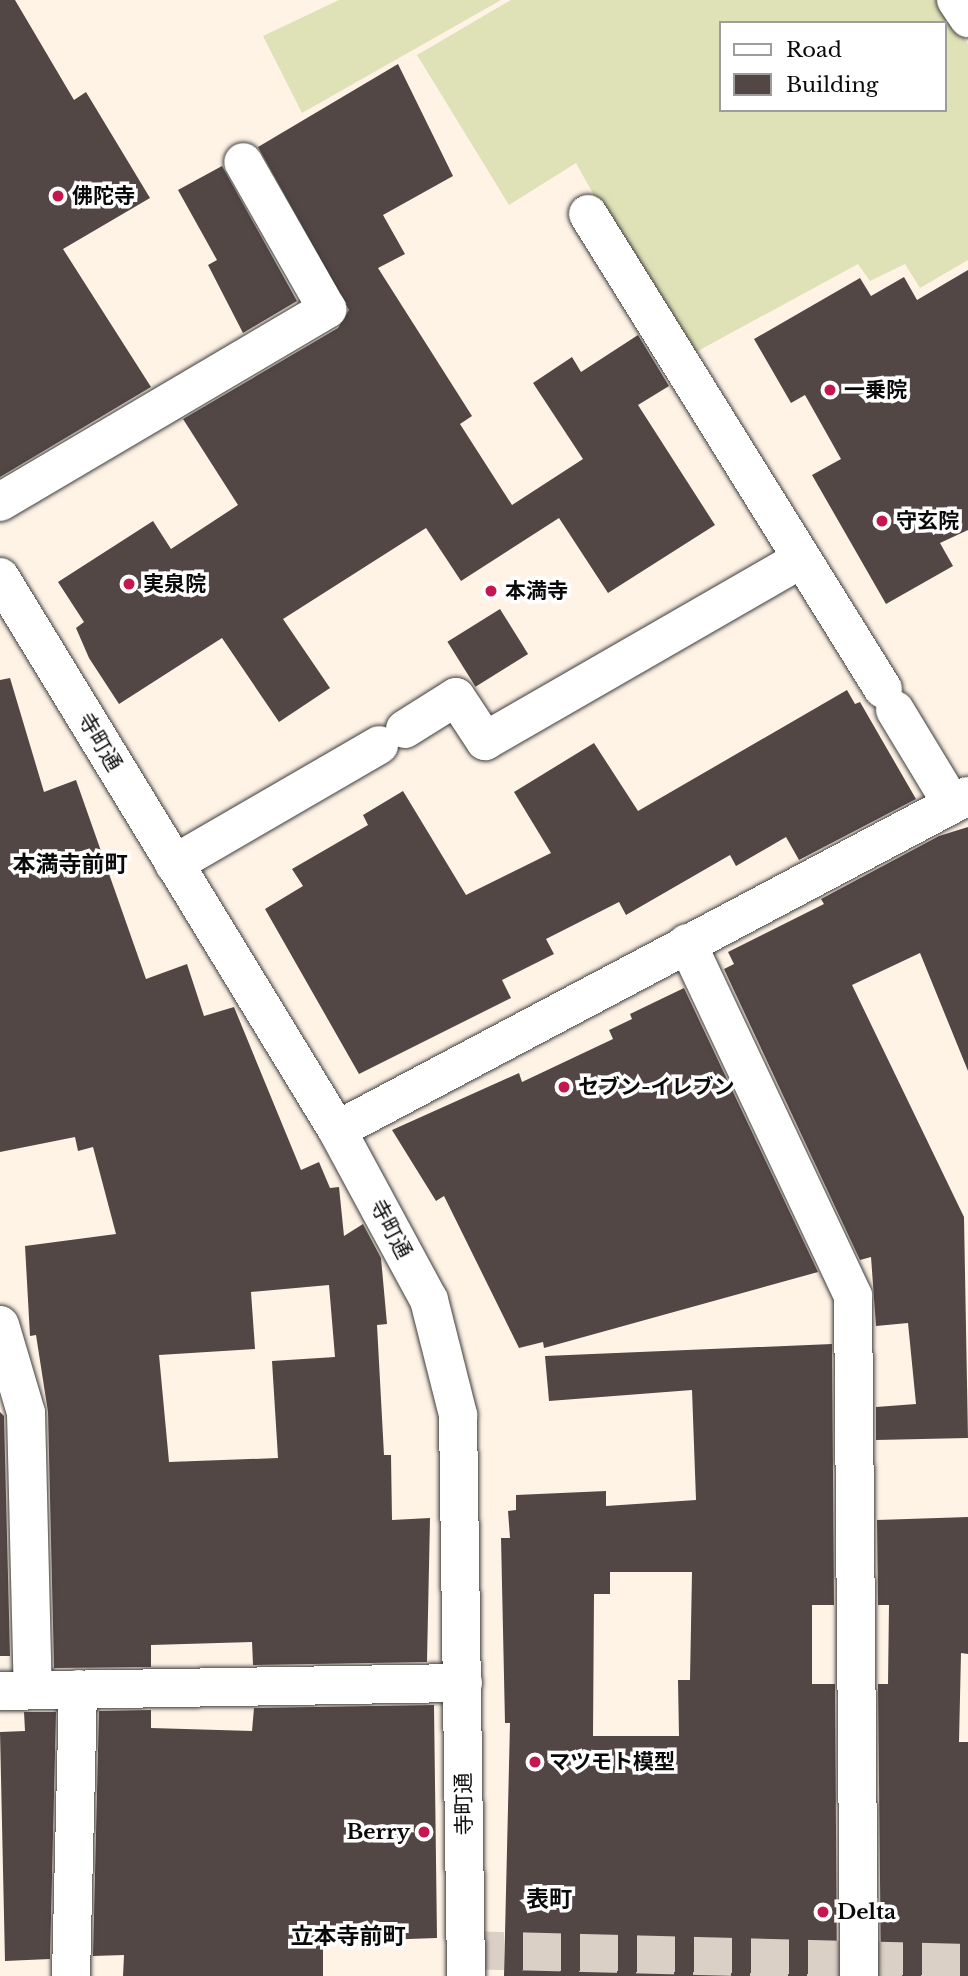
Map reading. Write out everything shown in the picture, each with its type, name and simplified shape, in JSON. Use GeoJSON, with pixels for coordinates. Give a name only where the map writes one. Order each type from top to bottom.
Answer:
{"type":"FeatureCollection","features":[{"type":"Feature","properties":{"kind":"street"},"geometry":{"type":"LineString","coordinates":[[956,0],[968,18]]}},
{"type":"Feature","properties":{"kind":"street"},"geometry":{"type":"LineString","coordinates":[[0,502],[327,309],[243,162]]}},
{"type":"Feature","properties":{"kind":"street"},"geometry":{"type":"LineString","coordinates":[[337,1130],[960,800],[889,699],[588,214]]}},
{"type":"Feature","properties":{"kind":"street"},"geometry":{"type":"LineString","coordinates":[[174,864],[456,697],[485,741],[801,559]]}},
{"type":"Feature","properties":{"kind":"street","name":"寺町通"},"geometry":{"type":"LineString","coordinates":[[0,577],[337,1130],[429,1300],[448,1358],[458,1415],[466,1976]]}},
{"type":"Feature","properties":{"kind":"street"},"geometry":{"type":"LineString","coordinates":[[687,943],[853,1296],[859,1976]]}},
{"type":"Feature","properties":{"kind":"street"},"geometry":{"type":"LineString","coordinates":[[0,1325],[26,1413],[17,1690],[463,1683]]}},
{"type":"Feature","properties":{"kind":"street"},"geometry":{"type":"LineString","coordinates":[[71,1976],[78,1689]]}},
{"type":"Feature","properties":{"kind":"green space"},"geometry":{"type":"Polygon","coordinates":[[[339,0],[501,0],[302,113],[263,36],[339,0]]]}},
{"type":"Feature","properties":{"kind":"green space"},"geometry":{"type":"Polygon","coordinates":[[[511,0],[941,0],[968,44],[968,260],[920,288],[905,264],[870,281],[858,264],[685,358],[576,163],[509,205],[417,55],[511,0]]]}},
{"type":"Feature","properties":{"kind":"building"},"geometry":{"type":"Polygon","coordinates":[[[0,0],[15,0],[74,100],[86,92],[150,198],[63,249],[151,387],[0,477],[0,0]]]}},
{"type":"Feature","properties":{"kind":"building"},"geometry":{"type":"Polygon","coordinates":[[[398,64],[453,176],[383,215],[405,254],[378,268],[472,416],[460,424],[512,505],[583,459],[533,383],[572,357],[581,372],[638,335],[669,386],[638,405],[715,525],[608,593],[559,518],[461,581],[426,528],[283,619],[330,688],[279,722],[222,638],[119,704],[89,658],[76,628],[84,622],[58,582],[153,521],[171,549],[238,505],[183,419],[338,328],[349,310],[258,147],[398,64]]]}},
{"type":"Feature","properties":{"kind":"building"},"geometry":{"type":"Polygon","coordinates":[[[222,166],[297,301],[243,333],[208,265],[217,260],[178,190],[222,166]]]}},
{"type":"Feature","properties":{"kind":"building"},"geometry":{"type":"Polygon","coordinates":[[[968,270],[968,530],[940,543],[953,566],[886,604],[812,475],[841,459],[805,395],[791,403],[754,339],[860,278],[871,296],[904,277],[917,300],[968,270]]]}},
{"type":"Feature","properties":{"kind":"building"},"geometry":{"type":"Polygon","coordinates":[[[500,609],[528,654],[476,687],[447,642],[500,609]]]}},
{"type":"Feature","properties":{"kind":"building"},"geometry":{"type":"Polygon","coordinates":[[[10,678],[44,792],[76,780],[146,979],[187,964],[204,1016],[234,1007],[301,1170],[319,1162],[330,1188],[339,1187],[344,1236],[363,1224],[381,1258],[387,1324],[377,1325],[384,1455],[391,1455],[392,1520],[430,1518],[427,1662],[253,1665],[252,1642],[151,1645],[151,1667],[54,1668],[48,1412],[36,1335],[30,1336],[25,1246],[116,1234],[93,1147],[78,1151],[75,1137],[0,1152],[0,680],[10,678]],[[329,1285],[251,1292],[255,1349],[159,1355],[169,1462],[278,1458],[272,1361],[335,1357],[329,1285]]]}},
{"type":"Feature","properties":{"kind":"building"},"geometry":{"type":"Polygon","coordinates":[[[847,690],[855,704],[860,702],[916,799],[799,860],[786,837],[736,866],[730,855],[626,915],[619,902],[546,939],[554,954],[502,980],[511,998],[359,1074],[265,909],[303,886],[292,869],[368,825],[363,815],[403,791],[466,895],[551,853],[514,792],[594,743],[638,811],[847,690]]]}},
{"type":"Feature","properties":{"kind":"building"},"geometry":{"type":"Polygon","coordinates":[[[968,827],[968,1071],[920,953],[852,985],[964,1217],[968,1438],[876,1440],[876,1407],[916,1404],[908,1323],[876,1326],[871,1257],[860,1260],[724,969],[734,964],[728,952],[824,904],[821,899],[939,836],[968,827]]]}},
{"type":"Feature","properties":{"kind":"building"},"geometry":{"type":"Polygon","coordinates":[[[684,988],[818,1272],[544,1348],[543,1342],[519,1348],[444,1196],[436,1201],[392,1130],[519,1073],[522,1082],[613,1039],[609,1030],[632,1019],[630,1014],[684,988]]]}},
{"type":"Feature","properties":{"kind":"building"},"geometry":{"type":"Polygon","coordinates":[[[832,1344],[834,1605],[812,1605],[812,1684],[835,1684],[837,1976],[504,1976],[510,1723],[505,1723],[501,1538],[510,1538],[508,1511],[516,1510],[516,1495],[606,1491],[606,1506],[696,1500],[692,1390],[549,1401],[545,1356],[832,1344]],[[610,1572],[610,1594],[594,1594],[593,1736],[679,1736],[678,1680],[690,1680],[692,1572],[610,1572]]]}},
{"type":"Feature","properties":{"kind":"building"},"geometry":{"type":"Polygon","coordinates":[[[0,1412],[4,1416],[10,1656],[0,1656],[0,1412]]]}},
{"type":"Feature","properties":{"kind":"building"},"geometry":{"type":"Polygon","coordinates":[[[968,1517],[968,1654],[961,1653],[959,1742],[968,1742],[968,1976],[881,1976],[878,1684],[888,1684],[889,1605],[878,1605],[877,1520],[968,1517]]]}},
{"type":"Feature","properties":{"kind":"building"},"geometry":{"type":"Polygon","coordinates":[[[434,1705],[437,1938],[323,1942],[323,1976],[123,1976],[124,1955],[93,1956],[99,1711],[151,1710],[151,1728],[252,1731],[254,1708],[434,1705]]]}},
{"type":"Feature","properties":{"kind":"building"},"geometry":{"type":"Polygon","coordinates":[[[24,1712],[56,1712],[50,1959],[5,1961],[0,1732],[25,1731],[24,1712]]]}},
{"type":"Feature","properties":{"kind":"tunnel"},"geometry":{"type":"LineString","coordinates":[[466,1950],[968,1963]]}},
{"type":"Feature","properties":{"kind":"place","name":"佛陀寺"},"geometry":{"type":"Point","coordinates":[58,196]}},
{"type":"Feature","properties":{"kind":"place","name":"一乗院"},"geometry":{"type":"Point","coordinates":[830,390]}},
{"type":"Feature","properties":{"kind":"place","name":"守玄院"},"geometry":{"type":"Point","coordinates":[882,521]}},
{"type":"Feature","properties":{"kind":"place","name":"実泉院"},"geometry":{"type":"Point","coordinates":[129,584]}},
{"type":"Feature","properties":{"kind":"place","name":"本満寺"},"geometry":{"type":"Point","coordinates":[491,591]}},
{"type":"Feature","properties":{"kind":"place","name":"セブン-イレブン"},"geometry":{"type":"Point","coordinates":[564,1087]}},
{"type":"Feature","properties":{"kind":"place","name":"マツモト模型"},"geometry":{"type":"Point","coordinates":[535,1762]}},
{"type":"Feature","properties":{"kind":"place","name":"Berry"},"geometry":{"type":"Point","coordinates":[424,1832]}},
{"type":"Feature","properties":{"kind":"place","name":"Delta"},"geometry":{"type":"Point","coordinates":[823,1912]}},
{"type":"Feature","properties":{"kind":"district","name":"本満寺前町"},"geometry":{"type":"Point","coordinates":[70,864]}},
{"type":"Feature","properties":{"kind":"district","name":"表町"},"geometry":{"type":"Point","coordinates":[549,1899]}},
{"type":"Feature","properties":{"kind":"district","name":"立本寺前町"},"geometry":{"type":"Point","coordinates":[348,1936]}}]}
